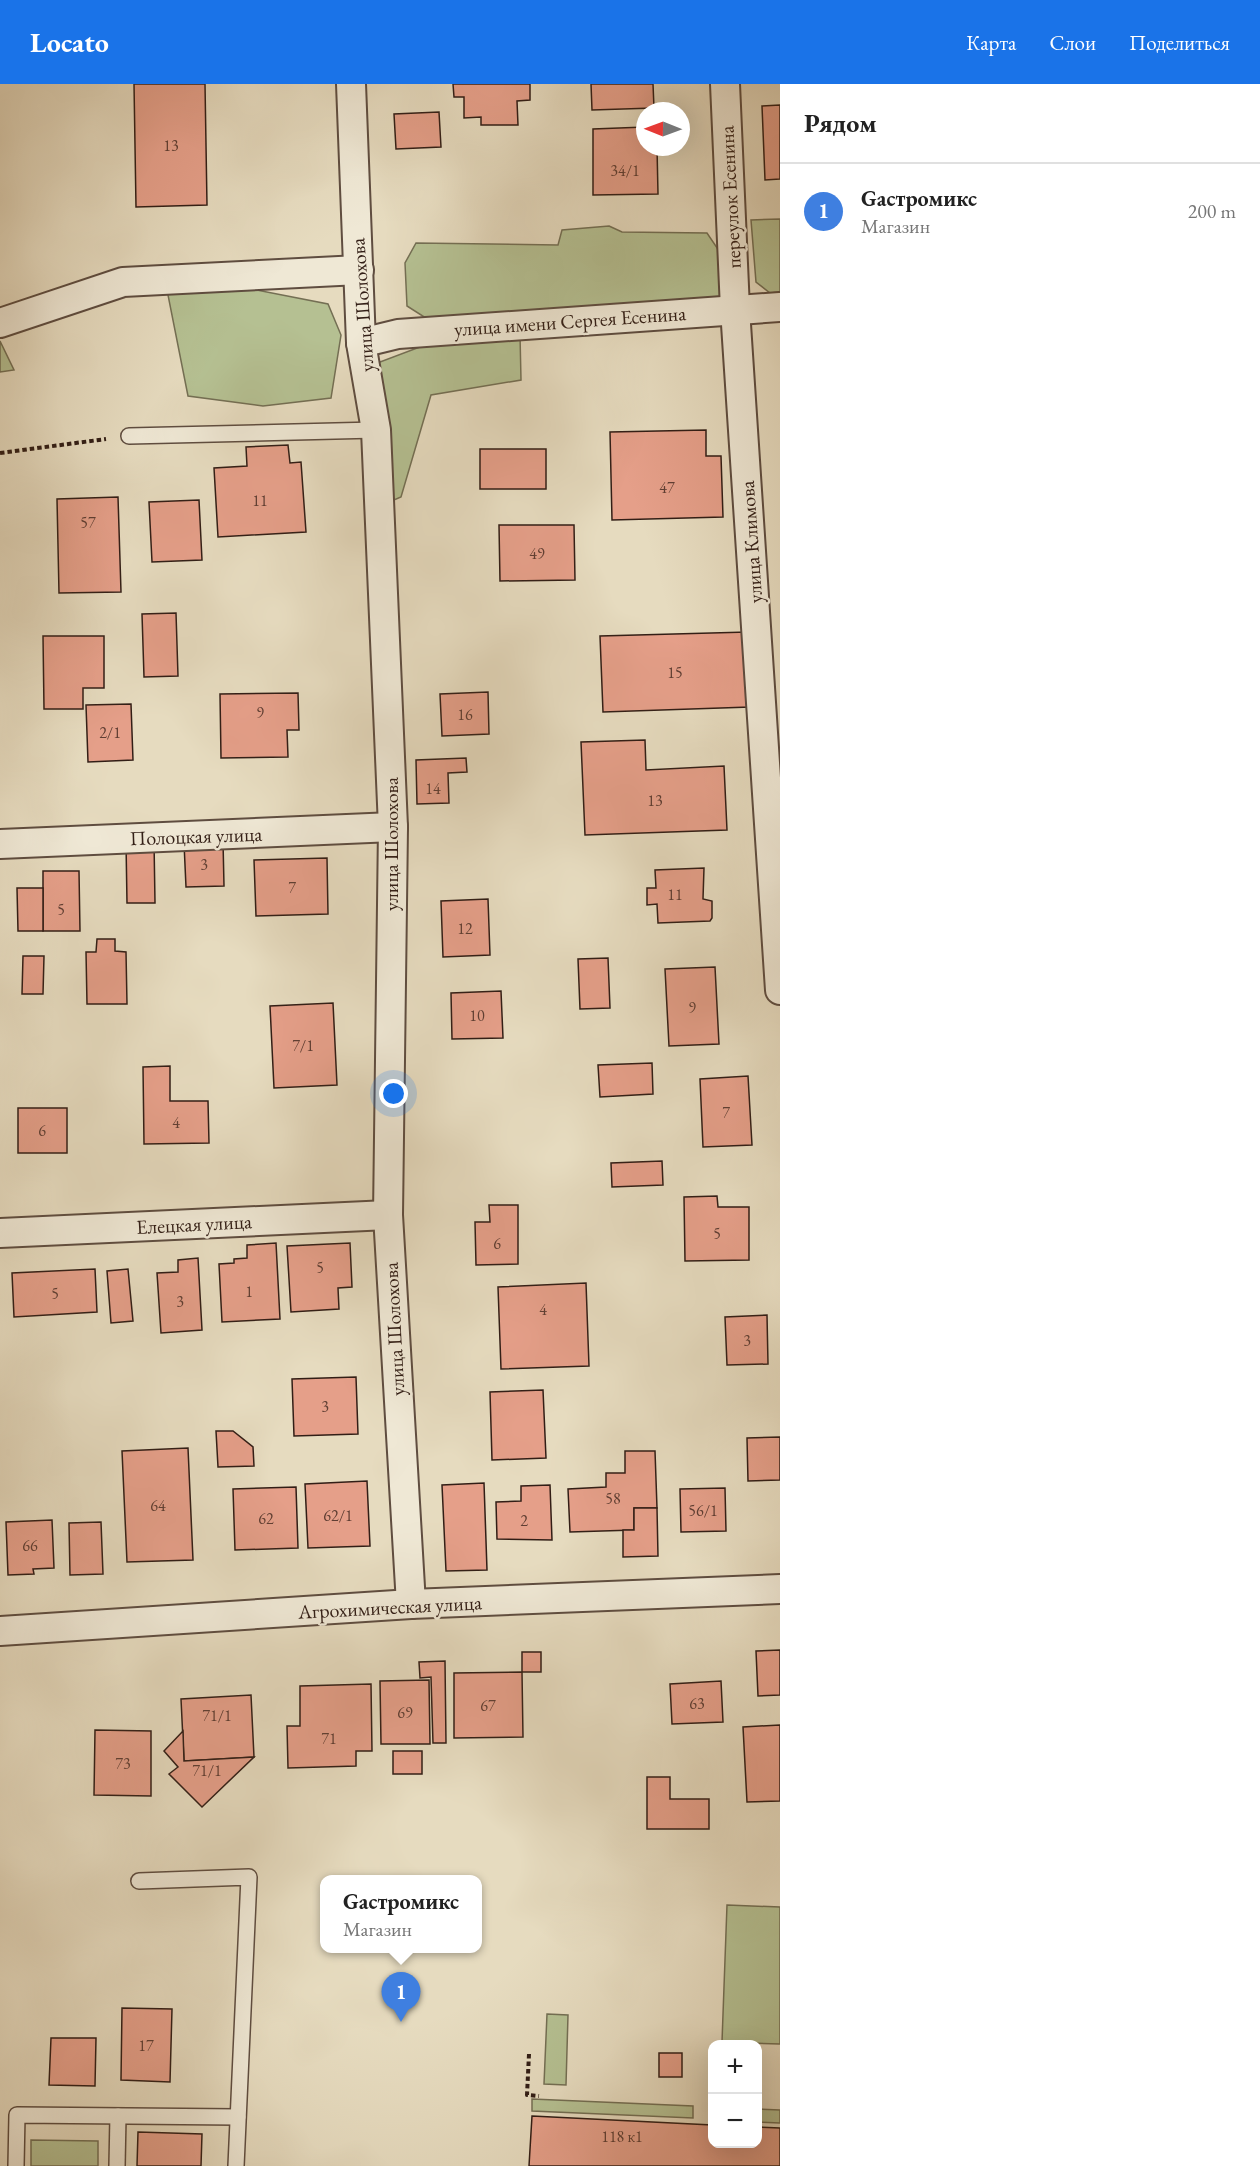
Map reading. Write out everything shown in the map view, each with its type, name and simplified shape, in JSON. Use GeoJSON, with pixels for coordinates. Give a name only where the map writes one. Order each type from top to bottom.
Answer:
{"type":"FeatureCollection","features":[{"type":"Feature","properties":{"kind":"street","name":"улица Шолохова"},"geometry":{"type":"LineString","coordinates":[[351,84],[361,343],[376,430],[393,827],[387,1215],[411,1604]]}},
{"type":"Feature","properties":{"kind":"street","name":"переулок Есенина"},"geometry":{"type":"LineString","coordinates":[[725,84],[735,309]]}},
{"type":"Feature","properties":{"kind":"street"},"geometry":{"type":"LineString","coordinates":[[0,323],[123,282],[359,270]]}},
{"type":"Feature","properties":{"kind":"street","name":"улица имени Сергея Есенина"},"geometry":{"type":"LineString","coordinates":[[361,343],[398,334],[780,307]]}},
{"type":"Feature","properties":{"kind":"street","name":"улица Климова"},"geometry":{"type":"LineString","coordinates":[[735,309],[780,990]]}},
{"type":"Feature","properties":{"kind":"street","name":"Полоцкая улица"},"geometry":{"type":"LineString","coordinates":[[0,844],[393,827]]}},
{"type":"Feature","properties":{"kind":"street","name":"Елецкая улица"},"geometry":{"type":"LineString","coordinates":[[0,1233],[387,1215]]}},
{"type":"Feature","properties":{"kind":"street","name":"Агрохимическая улица"},"geometry":{"type":"LineString","coordinates":[[0,1631],[411,1604],[780,1589]]}},
{"type":"Feature","properties":{"kind":"lane"},"geometry":{"type":"LineString","coordinates":[[129,436],[376,430]]}},
{"type":"Feature","properties":{"kind":"lane"},"geometry":{"type":"LineString","coordinates":[[139,1881],[249,1877],[236,2166]]}},
{"type":"Feature","properties":{"kind":"lane"},"geometry":{"type":"LineString","coordinates":[[16,2166],[17,2115],[238,2117]]}},
{"type":"Feature","properties":{"kind":"lane"},"geometry":{"type":"LineString","coordinates":[[117,2166],[118,2116]]}},
{"type":"Feature","properties":{"kind":"path"},"geometry":{"type":"LineString","coordinates":[[0,453],[129,436]]}},
{"type":"Feature","properties":{"kind":"path"},"geometry":{"type":"LineString","coordinates":[[529,2054],[527,2095],[539,2096]]}},
{"type":"Feature","properties":{"kind":"green space"},"geometry":{"type":"Polygon","coordinates":[[[780,219],[780,292],[770,293],[756,282],[751,220],[780,219]]]}},
{"type":"Feature","properties":{"kind":"green space"},"geometry":{"type":"Polygon","coordinates":[[[609,226],[622,232],[707,233],[732,270],[729,304],[432,322],[407,306],[405,263],[416,243],[558,245],[562,230],[609,226]]]}},
{"type":"Feature","properties":{"kind":"green space"},"geometry":{"type":"Polygon","coordinates":[[[236,286],[328,304],[341,335],[331,398],[263,406],[188,396],[167,290],[236,286]]]}},
{"type":"Feature","properties":{"kind":"green space"},"geometry":{"type":"Polygon","coordinates":[[[520,335],[521,380],[431,395],[401,497],[373,509],[372,365],[433,342],[520,335]]]}},
{"type":"Feature","properties":{"kind":"green space"},"geometry":{"type":"Polygon","coordinates":[[[0,341],[14,370],[0,372],[0,341]]]}},
{"type":"Feature","properties":{"kind":"green space"},"geometry":{"type":"Polygon","coordinates":[[[727,1905],[780,1907],[780,2044],[762,2043],[762,2040],[722,2040],[727,1905]]]}},
{"type":"Feature","properties":{"kind":"green space"},"geometry":{"type":"Polygon","coordinates":[[[547,2014],[568,2015],[566,2085],[544,2084],[547,2014]]]}},
{"type":"Feature","properties":{"kind":"green space"},"geometry":{"type":"Polygon","coordinates":[[[532,2099],[693,2106],[693,2118],[532,2111],[532,2099]]]}},
{"type":"Feature","properties":{"kind":"green space"},"geometry":{"type":"Polygon","coordinates":[[[762,2109],[780,2110],[780,2123],[762,2122],[762,2109]]]}},
{"type":"Feature","properties":{"kind":"green space"},"geometry":{"type":"Polygon","coordinates":[[[31,2140],[98,2141],[98,2166],[31,2166],[31,2140]]]}},
{"type":"Feature","properties":{"kind":"building"},"geometry":{"type":"Polygon","coordinates":[[[134,84],[205,84],[207,205],[136,207],[134,84]]]}},
{"type":"Feature","properties":{"kind":"building"},"geometry":{"type":"Polygon","coordinates":[[[453,84],[530,84],[530,100],[517,101],[518,125],[481,125],[481,117],[464,118],[464,97],[454,97],[453,84]]]}},
{"type":"Feature","properties":{"kind":"building"},"geometry":{"type":"Polygon","coordinates":[[[591,84],[653,84],[654,102],[636,102],[636,109],[592,110],[591,84]]]}},
{"type":"Feature","properties":{"kind":"building"},"geometry":{"type":"Polygon","coordinates":[[[780,105],[780,179],[765,180],[762,106],[780,105]]]}},
{"type":"Feature","properties":{"kind":"building"},"geometry":{"type":"Polygon","coordinates":[[[439,112],[441,147],[396,149],[394,114],[439,112]]]}},
{"type":"Feature","properties":{"kind":"building"},"geometry":{"type":"Polygon","coordinates":[[[636,127],[636,156],[657,156],[658,194],[593,195],[593,129],[636,127]]]}},
{"type":"Feature","properties":{"kind":"building"},"geometry":{"type":"Polygon","coordinates":[[[706,430],[706,456],[721,456],[723,517],[612,520],[610,432],[706,430]]]}},
{"type":"Feature","properties":{"kind":"building"},"geometry":{"type":"Polygon","coordinates":[[[288,445],[290,463],[301,462],[306,532],[218,537],[214,468],[247,466],[246,447],[288,445]]]}},
{"type":"Feature","properties":{"kind":"building"},"geometry":{"type":"Polygon","coordinates":[[[480,449],[546,449],[546,489],[480,489],[480,449]]]}},
{"type":"Feature","properties":{"kind":"building"},"geometry":{"type":"Polygon","coordinates":[[[118,497],[121,592],[59,593],[57,499],[118,497]]]}},
{"type":"Feature","properties":{"kind":"building"},"geometry":{"type":"Polygon","coordinates":[[[199,500],[202,560],[152,562],[149,502],[199,500]]]}},
{"type":"Feature","properties":{"kind":"building"},"geometry":{"type":"Polygon","coordinates":[[[499,525],[574,525],[575,580],[500,581],[499,525]]]}},
{"type":"Feature","properties":{"kind":"building"},"geometry":{"type":"Polygon","coordinates":[[[176,613],[178,676],[144,677],[142,614],[176,613]]]}},
{"type":"Feature","properties":{"kind":"building"},"geometry":{"type":"Polygon","coordinates":[[[748,632],[750,707],[603,712],[600,636],[748,632]]]}},
{"type":"Feature","properties":{"kind":"building"},"geometry":{"type":"Polygon","coordinates":[[[43,636],[104,636],[104,688],[83,688],[83,709],[44,709],[43,636]]]}},
{"type":"Feature","properties":{"kind":"building"},"geometry":{"type":"Polygon","coordinates":[[[488,692],[489,734],[442,736],[440,694],[488,692]]]}},
{"type":"Feature","properties":{"kind":"building"},"geometry":{"type":"Polygon","coordinates":[[[298,693],[299,730],[287,730],[288,757],[221,758],[220,694],[298,693]]]}},
{"type":"Feature","properties":{"kind":"building"},"geometry":{"type":"Polygon","coordinates":[[[131,704],[133,760],[88,762],[86,705],[131,704]]]}},
{"type":"Feature","properties":{"kind":"building"},"geometry":{"type":"Polygon","coordinates":[[[645,740],[646,770],[724,766],[727,830],[585,835],[581,742],[645,740]]]}},
{"type":"Feature","properties":{"kind":"building"},"geometry":{"type":"Polygon","coordinates":[[[466,758],[467,772],[448,773],[449,803],[417,804],[416,760],[466,758]]]}},
{"type":"Feature","properties":{"kind":"building"},"geometry":{"type":"Polygon","coordinates":[[[154,841],[155,903],[127,903],[126,842],[154,841]]]}},
{"type":"Feature","properties":{"kind":"building"},"geometry":{"type":"Polygon","coordinates":[[[223,841],[224,886],[186,887],[184,843],[223,841]]]}},
{"type":"Feature","properties":{"kind":"building"},"geometry":{"type":"Polygon","coordinates":[[[327,858],[328,914],[256,916],[254,860],[327,858]]]}},
{"type":"Feature","properties":{"kind":"building"},"geometry":{"type":"Polygon","coordinates":[[[704,868],[703,899],[712,901],[710,921],[658,923],[657,904],[647,905],[647,888],[656,888],[655,870],[704,868]]]}},
{"type":"Feature","properties":{"kind":"building"},"geometry":{"type":"Polygon","coordinates":[[[43,871],[79,871],[80,931],[43,931],[43,871]]]}},
{"type":"Feature","properties":{"kind":"building"},"geometry":{"type":"Polygon","coordinates":[[[17,888],[43,888],[43,931],[18,931],[17,888]]]}},
{"type":"Feature","properties":{"kind":"building"},"geometry":{"type":"Polygon","coordinates":[[[488,899],[490,955],[443,957],[441,901],[488,899]]]}},
{"type":"Feature","properties":{"kind":"building"},"geometry":{"type":"Polygon","coordinates":[[[97,939],[115,939],[115,951],[126,952],[127,1004],[87,1004],[86,952],[96,952],[97,939]]]}},
{"type":"Feature","properties":{"kind":"building"},"geometry":{"type":"Polygon","coordinates":[[[23,956],[44,956],[43,994],[22,994],[23,956]]]}},
{"type":"Feature","properties":{"kind":"building"},"geometry":{"type":"Polygon","coordinates":[[[608,958],[610,1008],[580,1009],[578,959],[608,958]]]}},
{"type":"Feature","properties":{"kind":"building"},"geometry":{"type":"Polygon","coordinates":[[[715,967],[719,1044],[669,1046],[665,969],[715,967]]]}},
{"type":"Feature","properties":{"kind":"building"},"geometry":{"type":"Polygon","coordinates":[[[501,991],[503,1038],[452,1039],[451,993],[501,991]]]}},
{"type":"Feature","properties":{"kind":"building"},"geometry":{"type":"Polygon","coordinates":[[[333,1003],[337,1085],[274,1088],[270,1006],[333,1003]]]}},
{"type":"Feature","properties":{"kind":"building"},"geometry":{"type":"Polygon","coordinates":[[[652,1063],[653,1094],[600,1097],[598,1065],[652,1063]]]}},
{"type":"Feature","properties":{"kind":"building"},"geometry":{"type":"Polygon","coordinates":[[[170,1066],[170,1101],[208,1101],[209,1143],[144,1144],[143,1067],[170,1066]]]}},
{"type":"Feature","properties":{"kind":"building"},"geometry":{"type":"Polygon","coordinates":[[[748,1076],[752,1145],[703,1147],[700,1079],[748,1076]]]}},
{"type":"Feature","properties":{"kind":"building"},"geometry":{"type":"Polygon","coordinates":[[[18,1108],[67,1108],[67,1153],[18,1153],[18,1108]]]}},
{"type":"Feature","properties":{"kind":"building"},"geometry":{"type":"Polygon","coordinates":[[[662,1161],[663,1185],[612,1187],[611,1163],[662,1161]]]}},
{"type":"Feature","properties":{"kind":"building"},"geometry":{"type":"Polygon","coordinates":[[[717,1196],[718,1207],[749,1207],[749,1260],[685,1261],[684,1197],[717,1196]]]}},
{"type":"Feature","properties":{"kind":"building"},"geometry":{"type":"Polygon","coordinates":[[[489,1205],[518,1205],[518,1264],[476,1265],[475,1222],[490,1222],[489,1205]]]}},
{"type":"Feature","properties":{"kind":"building"},"geometry":{"type":"Polygon","coordinates":[[[276,1243],[280,1319],[222,1322],[219,1264],[234,1263],[234,1259],[247,1258],[247,1245],[276,1243]]]}},
{"type":"Feature","properties":{"kind":"building"},"geometry":{"type":"Polygon","coordinates":[[[350,1243],[352,1287],[338,1288],[339,1309],[291,1312],[287,1246],[350,1243]]]}},
{"type":"Feature","properties":{"kind":"building"},"geometry":{"type":"Polygon","coordinates":[[[198,1258],[202,1330],[161,1333],[157,1273],[178,1272],[178,1260],[198,1258]]]}},
{"type":"Feature","properties":{"kind":"building"},"geometry":{"type":"Polygon","coordinates":[[[95,1269],[97,1312],[14,1317],[12,1273],[95,1269]]]}},
{"type":"Feature","properties":{"kind":"building"},"geometry":{"type":"Polygon","coordinates":[[[128,1269],[133,1321],[111,1323],[107,1271],[128,1269]]]}},
{"type":"Feature","properties":{"kind":"building"},"geometry":{"type":"Polygon","coordinates":[[[586,1283],[589,1366],[501,1369],[498,1287],[586,1283]]]}},
{"type":"Feature","properties":{"kind":"building"},"geometry":{"type":"Polygon","coordinates":[[[767,1315],[768,1364],[727,1365],[725,1317],[767,1315]]]}},
{"type":"Feature","properties":{"kind":"building"},"geometry":{"type":"Polygon","coordinates":[[[356,1377],[358,1434],[294,1436],[292,1379],[356,1377]]]}},
{"type":"Feature","properties":{"kind":"building"},"geometry":{"type":"Polygon","coordinates":[[[543,1390],[546,1458],[492,1460],[490,1392],[543,1390]]]}},
{"type":"Feature","properties":{"kind":"building"},"geometry":{"type":"Polygon","coordinates":[[[216,1431],[233,1431],[253,1447],[254,1466],[218,1467],[216,1431]]]}},
{"type":"Feature","properties":{"kind":"building"},"geometry":{"type":"Polygon","coordinates":[[[780,1437],[780,1480],[748,1481],[747,1438],[780,1437]]]}},
{"type":"Feature","properties":{"kind":"building"},"geometry":{"type":"Polygon","coordinates":[[[188,1448],[193,1560],[127,1562],[122,1451],[188,1448]]]}},
{"type":"Feature","properties":{"kind":"building"},"geometry":{"type":"Polygon","coordinates":[[[625,1451],[655,1451],[657,1508],[634,1508],[634,1530],[570,1532],[568,1489],[606,1487],[606,1473],[625,1473],[625,1451]]]}},
{"type":"Feature","properties":{"kind":"building"},"geometry":{"type":"Polygon","coordinates":[[[367,1481],[370,1546],[308,1548],[305,1484],[367,1481]]]}},
{"type":"Feature","properties":{"kind":"building"},"geometry":{"type":"Polygon","coordinates":[[[484,1483],[487,1570],[446,1571],[442,1485],[484,1483]]]}},
{"type":"Feature","properties":{"kind":"building"},"geometry":{"type":"Polygon","coordinates":[[[550,1485],[552,1540],[497,1539],[496,1502],[521,1501],[521,1486],[550,1485]]]}},
{"type":"Feature","properties":{"kind":"building"},"geometry":{"type":"Polygon","coordinates":[[[296,1487],[298,1548],[235,1550],[233,1489],[296,1487]]]}},
{"type":"Feature","properties":{"kind":"building"},"geometry":{"type":"Polygon","coordinates":[[[725,1488],[726,1531],[681,1532],[680,1489],[725,1488]]]}},
{"type":"Feature","properties":{"kind":"building"},"geometry":{"type":"Polygon","coordinates":[[[634,1508],[657,1508],[658,1556],[623,1557],[623,1530],[634,1530],[634,1508]]]}},
{"type":"Feature","properties":{"kind":"building"},"geometry":{"type":"Polygon","coordinates":[[[52,1520],[54,1568],[33,1569],[34,1574],[8,1575],[6,1522],[52,1520]]]}},
{"type":"Feature","properties":{"kind":"building"},"geometry":{"type":"Polygon","coordinates":[[[101,1522],[103,1574],[70,1575],[69,1523],[101,1522]]]}},
{"type":"Feature","properties":{"kind":"building"},"geometry":{"type":"Polygon","coordinates":[[[780,1650],[780,1695],[758,1696],[756,1651],[780,1650]]]}},
{"type":"Feature","properties":{"kind":"building"},"geometry":{"type":"Polygon","coordinates":[[[522,1652],[541,1652],[541,1672],[522,1672],[522,1652]]]}},
{"type":"Feature","properties":{"kind":"building"},"geometry":{"type":"Polygon","coordinates":[[[445,1661],[446,1743],[433,1743],[431,1677],[420,1678],[419,1662],[445,1661]]]}},
{"type":"Feature","properties":{"kind":"building"},"geometry":{"type":"Polygon","coordinates":[[[522,1672],[523,1737],[454,1738],[454,1673],[522,1672]]]}},
{"type":"Feature","properties":{"kind":"building"},"geometry":{"type":"Polygon","coordinates":[[[429,1680],[430,1744],[381,1744],[380,1681],[429,1680]]]}},
{"type":"Feature","properties":{"kind":"building"},"geometry":{"type":"Polygon","coordinates":[[[721,1681],[723,1722],[672,1724],[670,1684],[721,1681]]]}},
{"type":"Feature","properties":{"kind":"building"},"geometry":{"type":"Polygon","coordinates":[[[371,1684],[372,1751],[356,1751],[356,1766],[288,1768],[287,1726],[300,1726],[300,1686],[371,1684]]]}},
{"type":"Feature","properties":{"kind":"building"},"geometry":{"type":"Polygon","coordinates":[[[251,1695],[254,1757],[184,1761],[181,1699],[251,1695]]]}},
{"type":"Feature","properties":{"kind":"building"},"geometry":{"type":"Polygon","coordinates":[[[780,1725],[780,1801],[747,1802],[743,1727],[780,1725]]]}},
{"type":"Feature","properties":{"kind":"building"},"geometry":{"type":"Polygon","coordinates":[[[95,1730],[151,1731],[151,1796],[94,1795],[95,1730]]]}},
{"type":"Feature","properties":{"kind":"building"},"geometry":{"type":"Polygon","coordinates":[[[183,1731],[184,1761],[254,1757],[202,1807],[169,1774],[178,1767],[164,1751],[183,1731]]]}},
{"type":"Feature","properties":{"kind":"building"},"geometry":{"type":"Polygon","coordinates":[[[393,1751],[422,1751],[422,1774],[393,1774],[393,1751]]]}},
{"type":"Feature","properties":{"kind":"building"},"geometry":{"type":"Polygon","coordinates":[[[647,1777],[670,1777],[670,1799],[709,1799],[709,1829],[647,1829],[647,1777]]]}},
{"type":"Feature","properties":{"kind":"building"},"geometry":{"type":"Polygon","coordinates":[[[122,2008],[172,2009],[170,2082],[121,2080],[122,2008]]]}},
{"type":"Feature","properties":{"kind":"building"},"geometry":{"type":"Polygon","coordinates":[[[51,2038],[96,2038],[95,2086],[49,2085],[51,2038]]]}},
{"type":"Feature","properties":{"kind":"building"},"geometry":{"type":"Polygon","coordinates":[[[659,2053],[682,2053],[682,2077],[659,2077],[659,2053]]]}},
{"type":"Feature","properties":{"kind":"building"},"geometry":{"type":"Polygon","coordinates":[[[532,2116],[708,2125],[708,2148],[762,2148],[762,2127],[780,2128],[780,2166],[529,2166],[532,2116]]]}},
{"type":"Feature","properties":{"kind":"building"},"geometry":{"type":"Polygon","coordinates":[[[138,2132],[202,2134],[201,2166],[137,2166],[138,2132]]]}},
{"type":"Feature","properties":{"kind":"place","name":"Gастромикс"},"geometry":{"type":"Point","coordinates":[401,2022]}}]}
